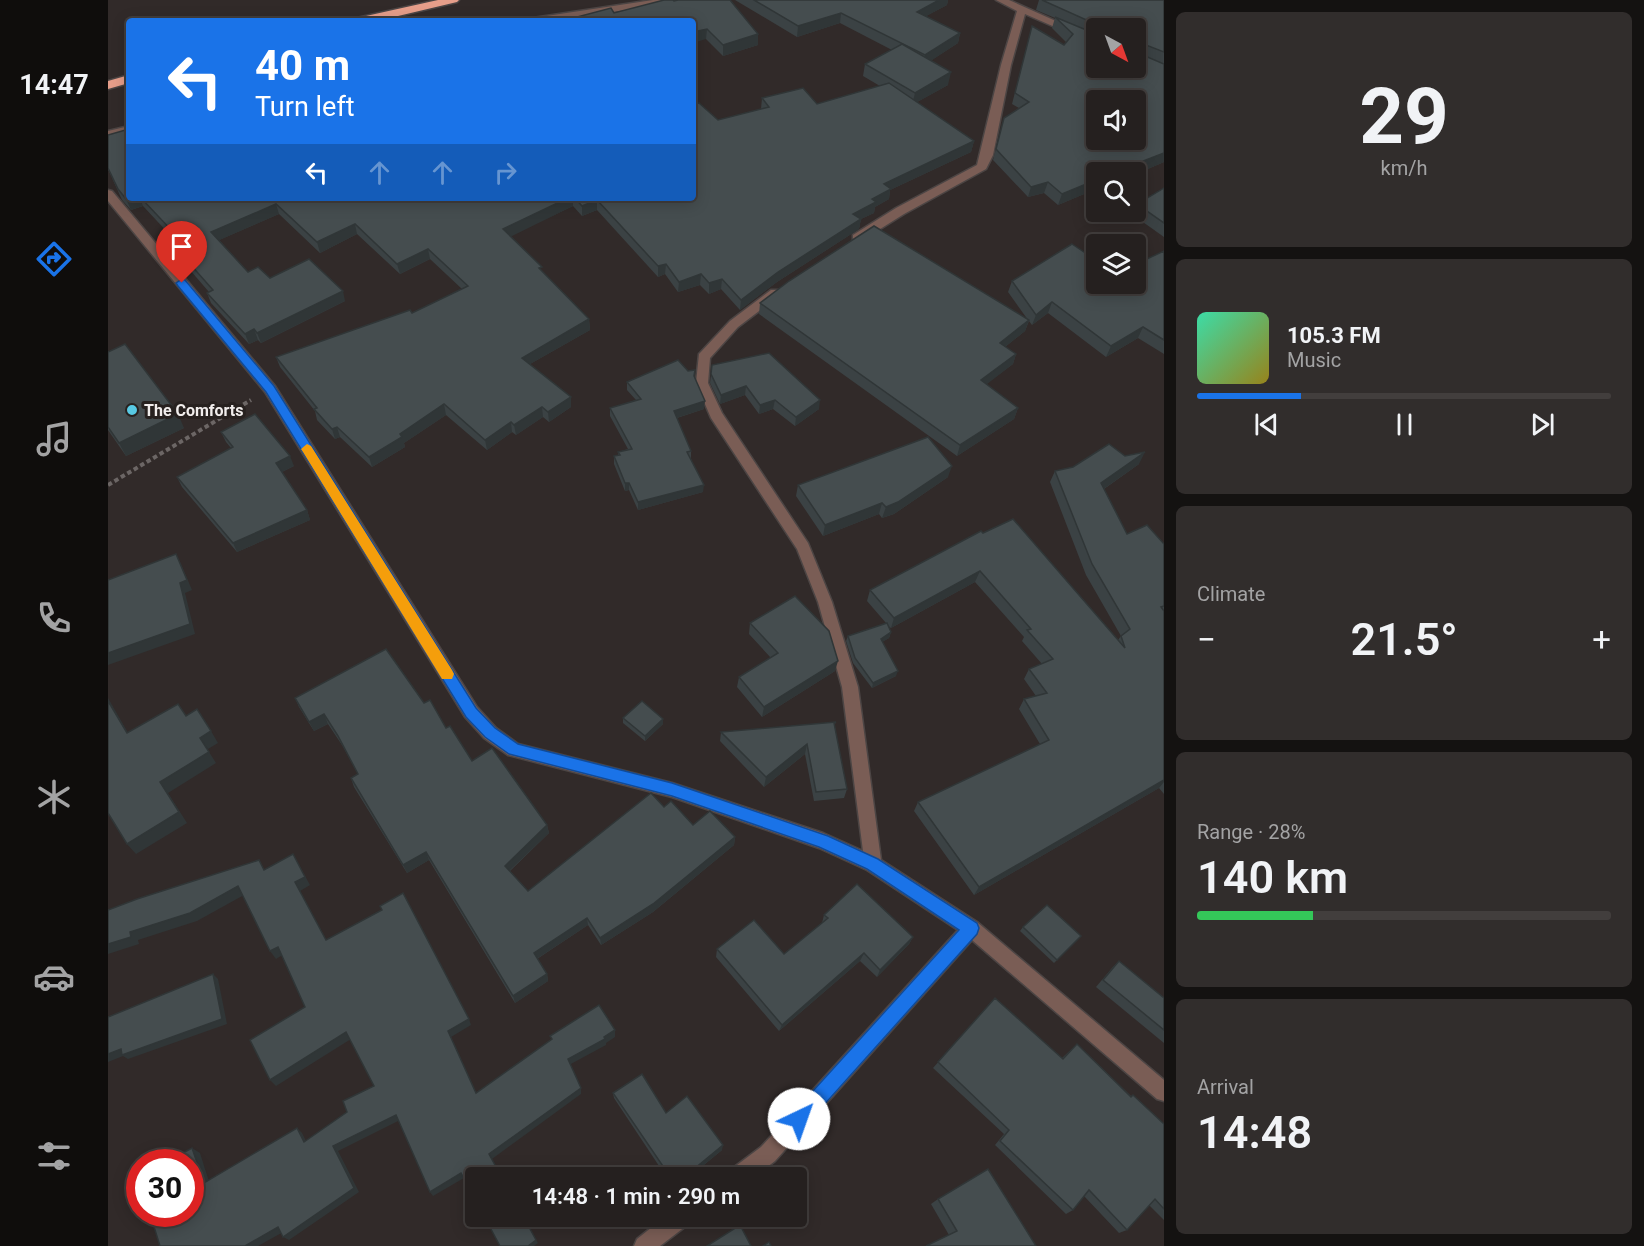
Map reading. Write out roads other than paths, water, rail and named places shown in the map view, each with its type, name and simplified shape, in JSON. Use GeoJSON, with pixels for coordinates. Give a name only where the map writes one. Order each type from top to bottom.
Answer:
{"type":"FeatureCollection","features":[{"type":"Feature","properties":{"kind":"highway"},"geometry":{"type":"LineString","coordinates":[[374,18],[453,0]]}},
{"type":"Feature","properties":{"kind":"highway"},"geometry":{"type":"LineString","coordinates":[[108,85],[126,80]]}},
{"type":"Feature","properties":{"kind":"street"},"geometry":{"type":"LineString","coordinates":[[553,18],[672,0]]}},
{"type":"Feature","properties":{"kind":"street"},"geometry":{"type":"LineString","coordinates":[[1001,0],[1086,38]]}},
{"type":"Feature","properties":{"kind":"street"},"geometry":{"type":"LineString","coordinates":[[843,247],[900,211],[982,167],[987,155],[1006,65],[1020,14]]}},
{"type":"Feature","properties":{"kind":"street"},"geometry":{"type":"LineString","coordinates":[[108,134],[126,130]]}},
{"type":"Feature","properties":{"kind":"street"},"geometry":{"type":"LineString","coordinates":[[108,194],[270,389],[471,712],[490,733],[514,750],[672,790],[823,842],[873,864],[971,928],[1164,1092]]}},
{"type":"Feature","properties":{"kind":"street"},"geometry":{"type":"LineString","coordinates":[[782,287],[734,324],[704,357],[702,382],[716,416],[803,547],[825,602],[850,687],[873,864]]}},
{"type":"Feature","properties":{"kind":"street"},"geometry":{"type":"LineString","coordinates":[[751,1167],[768,1154],[971,928]]}},
{"type":"Feature","properties":{"kind":"street"},"geometry":{"type":"LineString","coordinates":[[644,1246],[669,1227]]}},
{"type":"Feature","properties":{"kind":"place","name":"The Comforts"},"geometry":{"type":"Point","coordinates":[132,410]}}]}
